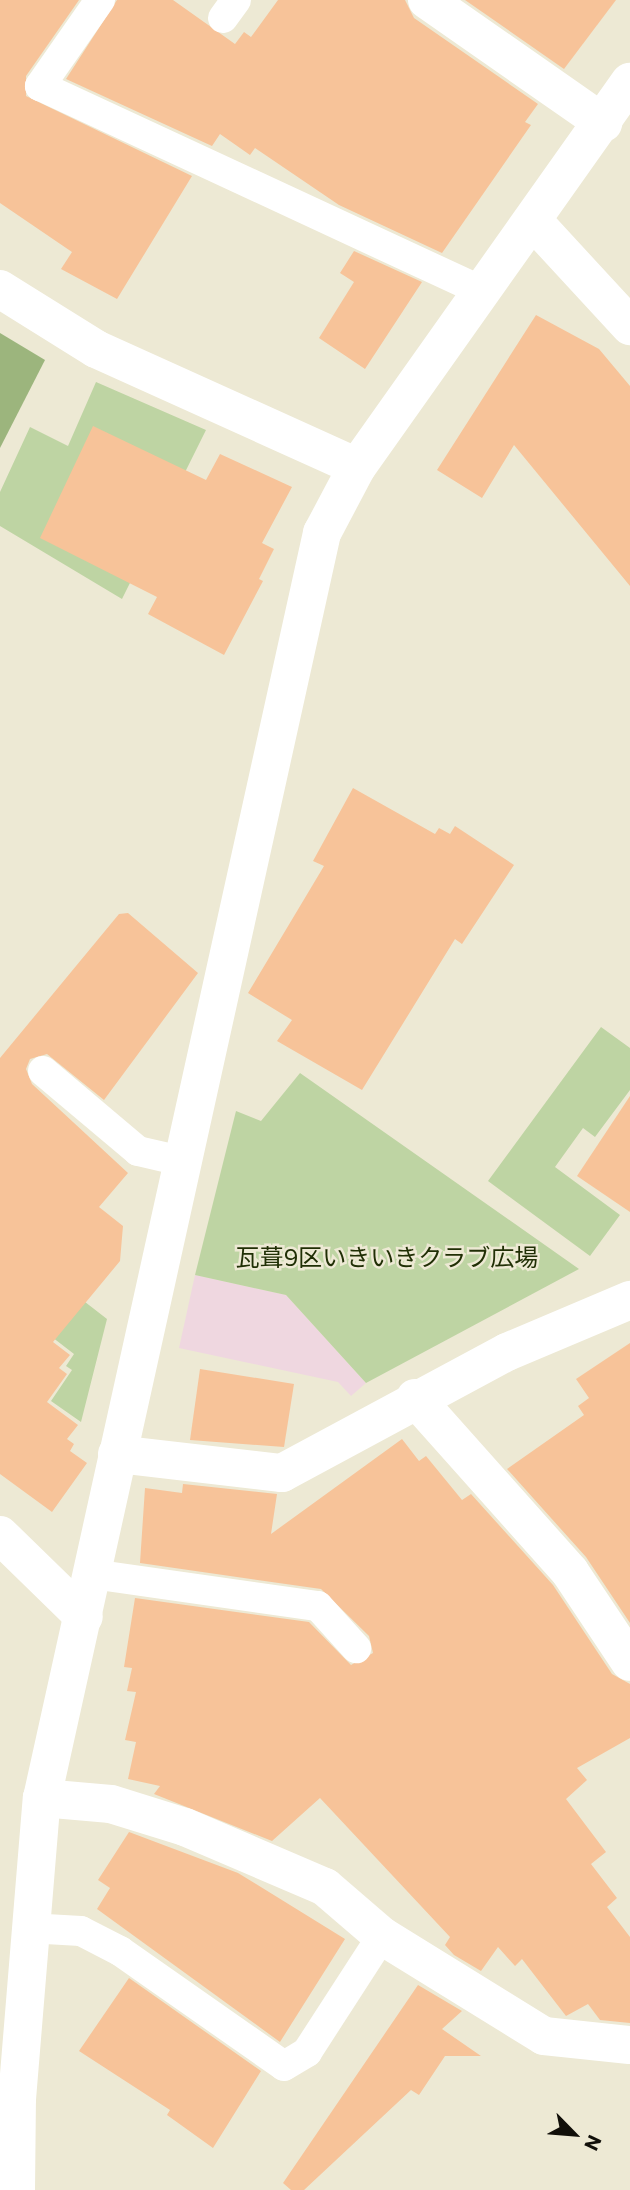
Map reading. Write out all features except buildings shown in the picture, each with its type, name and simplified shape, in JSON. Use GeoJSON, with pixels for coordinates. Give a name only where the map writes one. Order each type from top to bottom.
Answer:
{"type":"FeatureCollection","features":[{"type":"Feature","properties":{"kind":"street"},"geometry":{"type":"LineString","coordinates":[[427,0],[603,122]]}},
{"type":"Feature","properties":{"kind":"street"},"geometry":{"type":"LineString","coordinates":[[16,2190],[28,1928],[42,1798],[84,1617],[117,1454],[302,608],[322,533],[357,467],[480,290],[534,222],[630,82]]}},
{"type":"Feature","properties":{"kind":"street"},"geometry":{"type":"LineString","coordinates":[[534,222],[630,326]]}},
{"type":"Feature","properties":{"kind":"street"},"geometry":{"type":"LineString","coordinates":[[0,289],[96,349],[357,467]]}},
{"type":"Feature","properties":{"kind":"street"},"geometry":{"type":"LineString","coordinates":[[117,1454],[282,1473],[415,1398],[630,1300]]}},
{"type":"Feature","properties":{"kind":"street"},"geometry":{"type":"LineString","coordinates":[[415,1398],[570,1572],[630,1662]]}},
{"type":"Feature","properties":{"kind":"street"},"geometry":{"type":"LineString","coordinates":[[0,1535],[84,1617]]}},
{"type":"Feature","properties":{"kind":"street"},"geometry":{"type":"LineString","coordinates":[[42,1798],[111,1804],[185,1827],[324,1886],[382,1936],[544,2036],[630,2045]]}},
{"type":"Feature","properties":{"kind":"lane"},"geometry":{"type":"LineString","coordinates":[[100,0],[40,86],[480,290]]}},
{"type":"Feature","properties":{"kind":"lane"},"geometry":{"type":"LineString","coordinates":[[43,1071],[138,1151],[181,1161]]}},
{"type":"Feature","properties":{"kind":"lane"},"geometry":{"type":"LineString","coordinates":[[92,1574],[318,1605],[356,1648]]}},
{"type":"Feature","properties":{"kind":"lane"},"geometry":{"type":"LineString","coordinates":[[28,1928],[81,1931],[120,1951],[284,2066],[307,2052],[382,1936]]}},
{"type":"Feature","properties":{"kind":"shaded area"},"geometry":{"type":"Polygon","coordinates":[[[195,1275],[286,1295],[366,1383],[351,1396],[338,1382],[179,1348],[195,1275]]]}},
{"type":"Feature","properties":{"kind":"green space"},"geometry":{"type":"Polygon","coordinates":[[[0,333],[45,360],[0,448],[0,333]]]}},
{"type":"Feature","properties":{"kind":"green space"},"geometry":{"type":"Polygon","coordinates":[[[96,382],[206,430],[122,599],[0,526],[0,492],[30,427],[68,446],[96,382]]]}},
{"type":"Feature","properties":{"kind":"green space"},"geometry":{"type":"Polygon","coordinates":[[[601,1027],[630,1048],[630,1090],[595,1137],[583,1128],[555,1167],[620,1215],[590,1256],[488,1181],[601,1027]]]}},
{"type":"Feature","properties":{"kind":"green space","name":"瓦葺9区いきいきクラブ広場"},"geometry":{"type":"Polygon","coordinates":[[[300,1073],[579,1269],[366,1383],[286,1295],[195,1275],[236,1111],[261,1121],[300,1073]]]}},
{"type":"Feature","properties":{"kind":"green space"},"geometry":{"type":"Polygon","coordinates":[[[49,1274],[107,1319],[81,1422],[51,1401],[72,1370],[66,1366],[74,1354],[39,1327],[49,1274]]]}}]}
